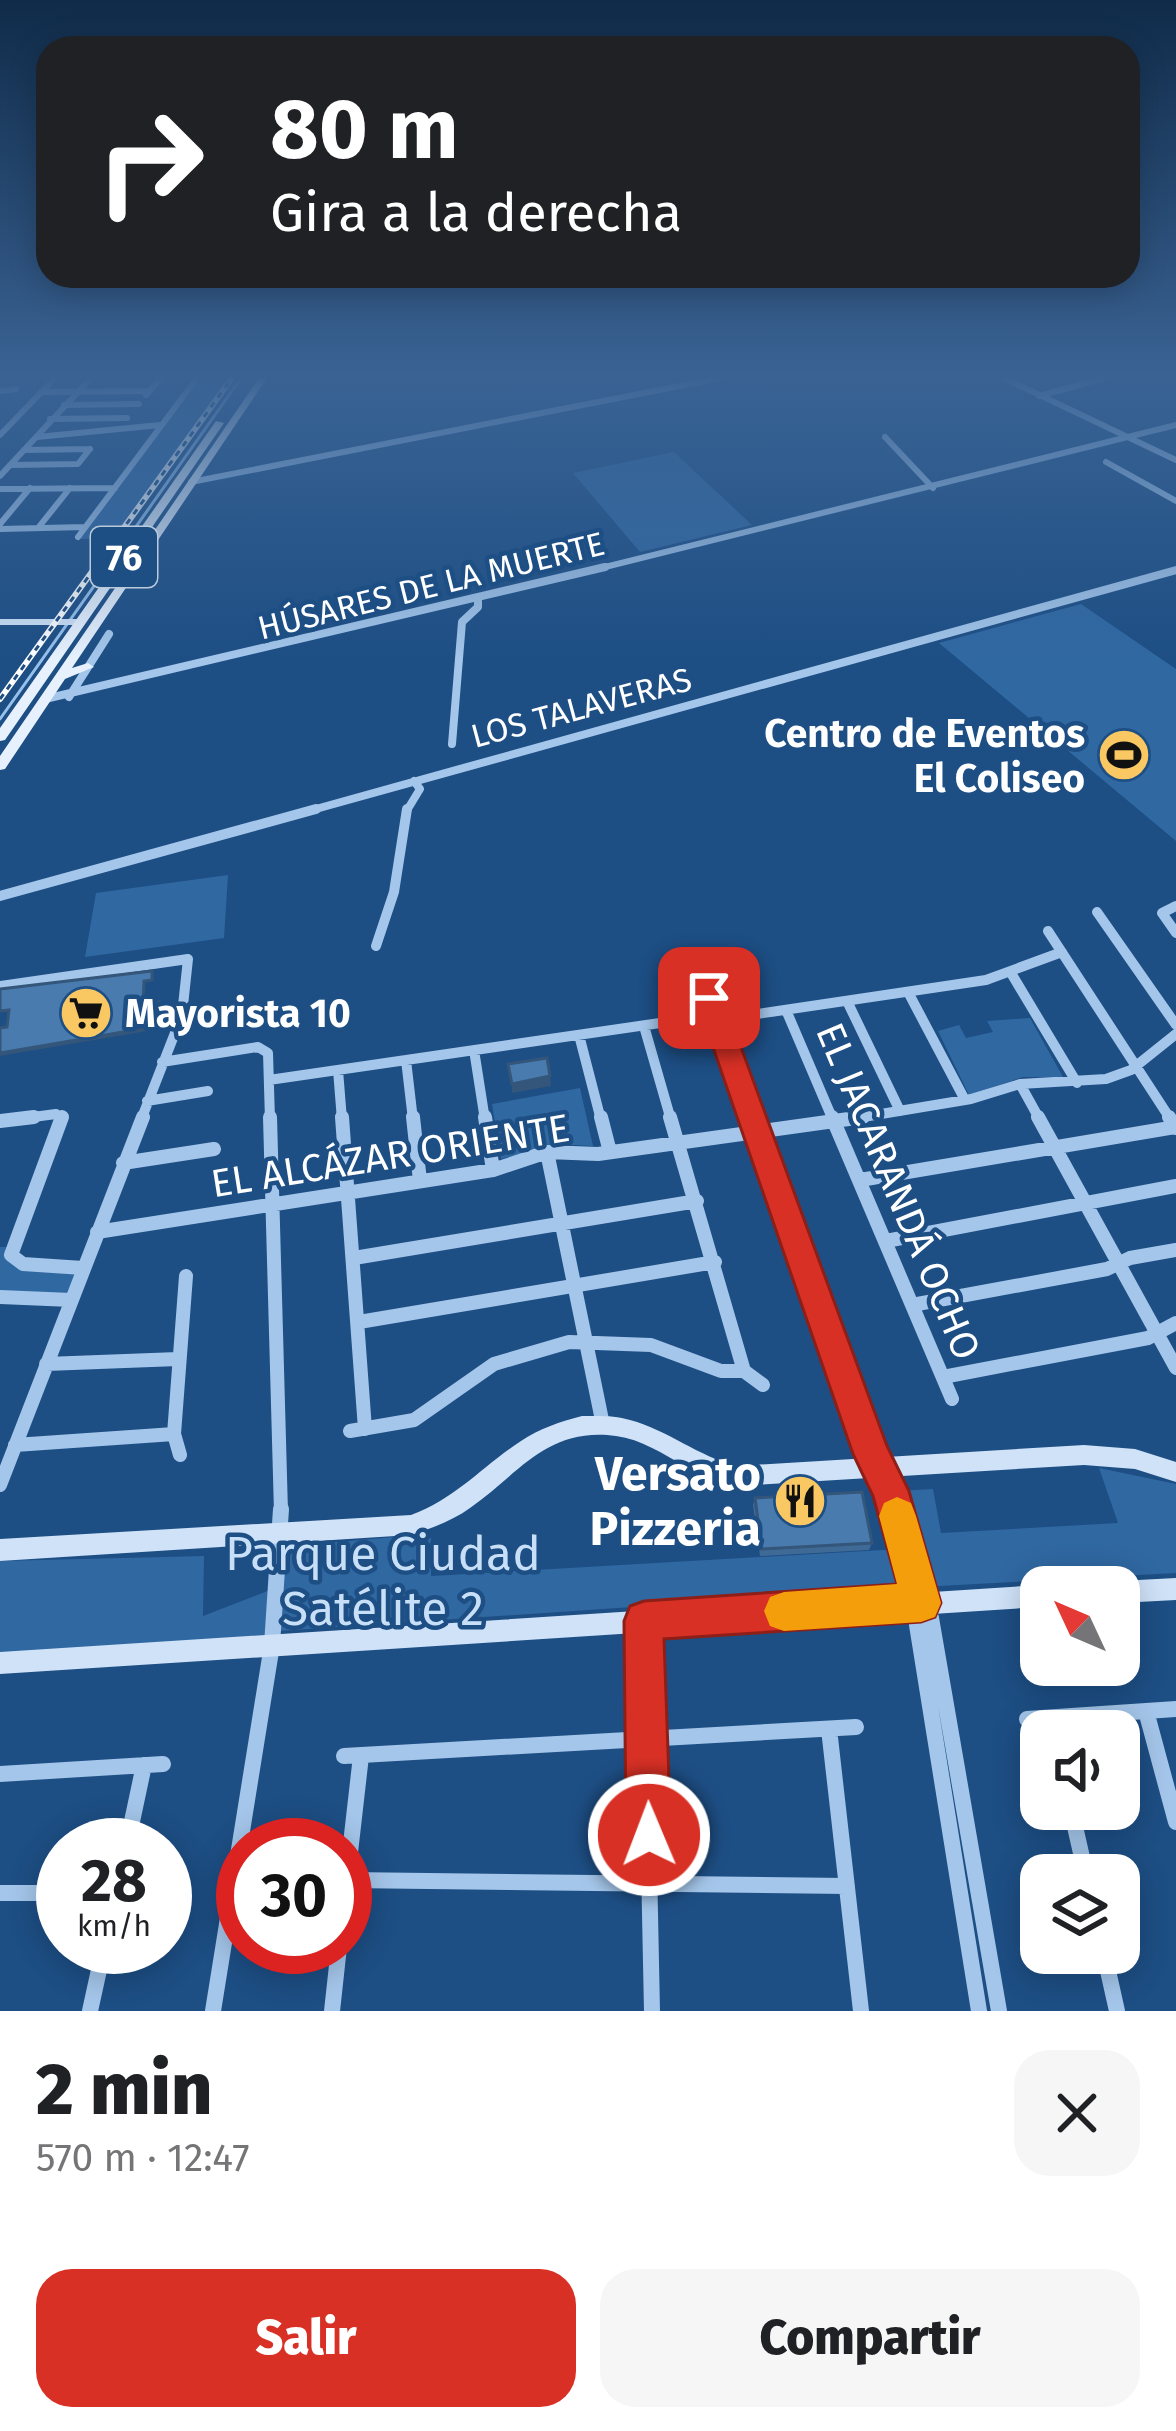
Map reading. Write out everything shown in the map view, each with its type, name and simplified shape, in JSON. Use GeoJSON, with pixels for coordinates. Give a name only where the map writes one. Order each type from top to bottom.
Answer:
{"type":"FeatureCollection","features":[{"type":"Feature","properties":{"kind":"main road","name":"76"},"geometry":{"type":"LineString","coordinates":[[0,737],[70,622],[181,472]]}},
{"type":"Feature","properties":{"kind":"main road","name":"76"},"geometry":{"type":"LineString","coordinates":[[0,766],[198,472]]}},
{"type":"Feature","properties":{"kind":"main road"},"geometry":{"type":"LineString","coordinates":[[82,643],[98,651]]}},
{"type":"Feature","properties":{"kind":"main road"},"geometry":{"type":"LineString","coordinates":[[59,677],[88,667]]}},
{"type":"Feature","properties":{"kind":"street"},"geometry":{"type":"LineString","coordinates":[[78,537],[127,472]]}},
{"type":"Feature","properties":{"kind":"street"},"geometry":{"type":"LineString","coordinates":[[191,482],[243,472]]}},
{"type":"Feature","properties":{"kind":"street"},"geometry":{"type":"LineString","coordinates":[[918,472],[933,488]]}},
{"type":"Feature","properties":{"kind":"street","name":"HÚSARES DE LA MUERTE"},"geometry":{"type":"LineString","coordinates":[[45,698],[69,697],[998,472]]}},
{"type":"Feature","properties":{"kind":"street"},"geometry":{"type":"LineString","coordinates":[[1126,472],[1176,497]]}},
{"type":"Feature","properties":{"kind":"street"},"geometry":{"type":"LineString","coordinates":[[0,482],[115,488]]}},
{"type":"Feature","properties":{"kind":"street"},"geometry":{"type":"LineString","coordinates":[[0,482],[30,488],[69,484]]}},
{"type":"Feature","properties":{"kind":"street"},"geometry":{"type":"LineString","coordinates":[[38,528],[69,484]]}},
{"type":"Feature","properties":{"kind":"street"},"geometry":{"type":"LineString","coordinates":[[0,526],[30,488]]}},
{"type":"Feature","properties":{"kind":"street"},"geometry":{"type":"LineString","coordinates":[[0,526],[85,527]]}},
{"type":"Feature","properties":{"kind":"street","name":"LOS TALAVERAS"},"geometry":{"type":"LineString","coordinates":[[0,896],[1176,571]]}},
{"type":"Feature","properties":{"kind":"street"},"geometry":{"type":"LineString","coordinates":[[452,744],[462,622],[478,608],[478,598]]}},
{"type":"Feature","properties":{"kind":"street"},"geometry":{"type":"LineString","coordinates":[[0,622],[70,622]]}},
{"type":"Feature","properties":{"kind":"street"},"geometry":{"type":"LineString","coordinates":[[69,697],[109,634]]}},
{"type":"Feature","properties":{"kind":"street"},"geometry":{"type":"LineString","coordinates":[[376,946],[394,892],[409,799],[420,789],[415,781]]}},
{"type":"Feature","properties":{"kind":"street"},"geometry":{"type":"LineString","coordinates":[[1176,906],[1162,913],[1176,933]]}},
{"type":"Feature","properties":{"kind":"street"},"geometry":{"type":"LineString","coordinates":[[1097,912],[1176,1030]]}},
{"type":"Feature","properties":{"kind":"street"},"geometry":{"type":"LineString","coordinates":[[860,1180],[1176,1127],[1048,931]]}},
{"type":"Feature","properties":{"kind":"street"},"geometry":{"type":"LineString","coordinates":[[717,1020],[1011,973],[1062,952]]}},
{"type":"Feature","properties":{"kind":"street"},"geometry":{"type":"LineString","coordinates":[[0,986],[188,958],[182,1015],[0,1485]]}},
{"type":"Feature","properties":{"kind":"street"},"geometry":{"type":"LineString","coordinates":[[1011,973],[1077,1083]]}},
{"type":"Feature","properties":{"kind":"street"},"geometry":{"type":"LineString","coordinates":[[908,992],[965,1100]]}},
{"type":"Feature","properties":{"kind":"street"},"geometry":{"type":"LineString","coordinates":[[709,998],[890,1491],[921,1603],[917,1625],[999,2011]]}},
{"type":"Feature","properties":{"kind":"street"},"geometry":{"type":"LineString","coordinates":[[848,1001],[900,1111]]}},
{"type":"Feature","properties":{"kind":"street","name":"EL JACARANDÁ OCHO"},"geometry":{"type":"LineString","coordinates":[[786,1010],[952,1399]]}},
{"type":"Feature","properties":{"kind":"street"},"geometry":{"type":"LineString","coordinates":[[269,1080],[660,1023]]}},
{"type":"Feature","properties":{"kind":"street"},"geometry":{"type":"LineString","coordinates":[[644,1026],[744,1371]]}},
{"type":"Feature","properties":{"kind":"street","name":"EL ALCÁZAR ORIENTE"},"geometry":{"type":"LineString","coordinates":[[97,1232],[493,1170],[548,1152],[610,1152],[758,1134],[965,1100],[1020,1084],[1116,1077],[1136,1067],[1176,1030]]}},
{"type":"Feature","properties":{"kind":"street"},"geometry":{"type":"LineString","coordinates":[[579,1035],[610,1152]]}},
{"type":"Feature","properties":{"kind":"street"},"geometry":{"type":"LineString","coordinates":[[161,1062],[261,1047],[268,1051],[280,1532],[272,1645],[213,2011]]}},
{"type":"Feature","properties":{"kind":"street"},"geometry":{"type":"LineString","coordinates":[[474,1050],[493,1170]]}},
{"type":"Feature","properties":{"kind":"street"},"geometry":{"type":"LineString","coordinates":[[406,1060],[420,1181]]}},
{"type":"Feature","properties":{"kind":"street"},"geometry":{"type":"LineString","coordinates":[[338,1070],[359,1322],[357,1430],[413,1420],[469,1378],[509,1357],[589,1340],[651,1345],[721,1371],[744,1371],[763,1385]]}},
{"type":"Feature","properties":{"kind":"street"},"geometry":{"type":"LineString","coordinates":[[1020,1084],[1176,1368]]}},
{"type":"Feature","properties":{"kind":"street"},"geometry":{"type":"LineString","coordinates":[[147,1101],[208,1091]]}},
{"type":"Feature","properties":{"kind":"street"},"geometry":{"type":"LineString","coordinates":[[0,1121],[63,1117],[11,1255],[18,1263],[83,1268]]}},
{"type":"Feature","properties":{"kind":"street"},"geometry":{"type":"LineString","coordinates":[[123,1163],[214,1149]]}},
{"type":"Feature","properties":{"kind":"street"},"geometry":{"type":"LineString","coordinates":[[548,1152],[604,1425]]}},
{"type":"Feature","properties":{"kind":"street"},"geometry":{"type":"LineString","coordinates":[[886,1241],[1176,1186]]}},
{"type":"Feature","properties":{"kind":"street"},"geometry":{"type":"LineString","coordinates":[[354,1258],[697,1201]]}},
{"type":"Feature","properties":{"kind":"street"},"geometry":{"type":"LineString","coordinates":[[912,1305],[1176,1250]]}},
{"type":"Feature","properties":{"kind":"street"},"geometry":{"type":"LineString","coordinates":[[359,1322],[715,1262]]}},
{"type":"Feature","properties":{"kind":"street"},"geometry":{"type":"LineString","coordinates":[[180,1455],[174,1434],[186,1276]]}},
{"type":"Feature","properties":{"kind":"street"},"geometry":{"type":"LineString","coordinates":[[0,1298],[71,1300]]}},
{"type":"Feature","properties":{"kind":"street"},"geometry":{"type":"LineString","coordinates":[[943,1377],[1148,1338],[1176,1323]]}},
{"type":"Feature","properties":{"kind":"street"},"geometry":{"type":"LineString","coordinates":[[46,1364],[178,1359]]}},
{"type":"Feature","properties":{"kind":"street"},"geometry":{"type":"LineString","coordinates":[[0,1550],[423,1522],[464,1501],[529,1444],[566,1429],[604,1425],[639,1431],[732,1476],[1084,1455],[1136,1460],[1176,1472]]}},
{"type":"Feature","properties":{"kind":"street"},"geometry":{"type":"LineString","coordinates":[[15,1445],[174,1434]]}},
{"type":"Feature","properties":{"kind":"street"},"geometry":{"type":"LineString","coordinates":[[1140,1591],[1176,1589]]}},
{"type":"Feature","properties":{"kind":"street"},"geometry":{"type":"LineString","coordinates":[[0,1663],[1020,1597]]}},
{"type":"Feature","properties":{"kind":"street"},"geometry":{"type":"LineString","coordinates":[[644,1621],[652,2011]]}},
{"type":"Feature","properties":{"kind":"street"},"geometry":{"type":"LineString","coordinates":[[1140,1712],[1176,1709]]}},
{"type":"Feature","properties":{"kind":"street"},"geometry":{"type":"LineString","coordinates":[[1145,1711],[1176,1822]]}},
{"type":"Feature","properties":{"kind":"street"},"geometry":{"type":"LineString","coordinates":[[349,1818],[352,1756],[856,1727]]}},
{"type":"Feature","properties":{"kind":"street"},"geometry":{"type":"LineString","coordinates":[[829,1729],[861,2011]]}},
{"type":"Feature","properties":{"kind":"street"},"geometry":{"type":"LineString","coordinates":[[0,1774],[154,1764],[136,1818]]}},
{"type":"Feature","properties":{"kind":"street"},"geometry":{"type":"LineString","coordinates":[[963,1853],[979,2011]]}},
{"type":"Feature","properties":{"kind":"street"},"geometry":{"type":"LineString","coordinates":[[372,1888],[650,1883],[847,1886]]}},
{"type":"Feature","properties":{"kind":"street"},"geometry":{"type":"LineString","coordinates":[[0,1893],[36,1893]]}},
{"type":"Feature","properties":{"kind":"street"},"geometry":{"type":"LineString","coordinates":[[90,2011],[98,1974]]}},
{"type":"Feature","properties":{"kind":"street"},"geometry":{"type":"LineString","coordinates":[[332,2011],[336,1974]]}},
{"type":"Feature","properties":{"kind":"street"},"geometry":{"type":"LineString","coordinates":[[1109,1974],[1118,2011]]}},
{"type":"Feature","properties":{"kind":"green space"},"geometry":{"type":"Polygon","coordinates":[[[130,472],[163,472],[115,539],[80,539],[130,472]]]}},
{"type":"Feature","properties":{"kind":"green space"},"geometry":{"type":"Polygon","coordinates":[[[695,472],[752,525],[640,552],[573,473],[695,472]]]}},
{"type":"Feature","properties":{"kind":"green space","name":"Centro de Eventos El Coliseo"},"geometry":{"type":"Polygon","coordinates":[[[1081,604],[1176,669],[1176,841],[939,643],[1081,604]]]}},
{"type":"Feature","properties":{"kind":"green space"},"geometry":{"type":"Polygon","coordinates":[[[228,875],[224,938],[85,957],[96,893],[228,875]]]}},
{"type":"Feature","properties":{"kind":"green space"},"geometry":{"type":"Polygon","coordinates":[[[1030,1018],[1063,1077],[1023,1077],[969,1095],[938,1031],[959,1025],[966,1038],[993,1032],[987,1021],[1030,1018]]]}},
{"type":"Feature","properties":{"kind":"green space"},"geometry":{"type":"Polygon","coordinates":[[[580,1088],[593,1146],[554,1144],[501,1159],[492,1104],[580,1088]]]}},
{"type":"Feature","properties":{"kind":"green space"},"geometry":{"type":"Polygon","coordinates":[[[0,1247],[10,1247],[9,1258],[76,1272],[67,1293],[0,1295],[0,1247]]]}},
{"type":"Feature","properties":{"kind":"green space"},"geometry":{"type":"Polygon","coordinates":[[[1099,1468],[1176,1484],[1176,1573],[1140,1575],[1140,1566],[1020,1566],[1020,1582],[921,1587],[895,1491],[933,1489],[941,1533],[1118,1523],[1099,1468]]]}},
{"type":"Feature","properties":{"kind":"green space","name":"Parque Ciudad Satélite 2"},"geometry":{"type":"Polygon","coordinates":[[[417,1535],[431,1538],[431,1576],[901,1549],[910,1588],[279,1631],[282,1547],[417,1535]]]}},
{"type":"Feature","properties":{"kind":"green space"},"geometry":{"type":"Polygon","coordinates":[[[204,1556],[203,1616],[270,1590],[267,1638],[0,1654],[0,1561],[204,1556]]]}},
{"type":"Feature","properties":{"kind":"building","name":"Mayorista 10"},"geometry":{"type":"Polygon","coordinates":[[[152,971],[152,980],[144,981],[143,1005],[159,1002],[158,1026],[0,1053],[0,1028],[7,1027],[9,1010],[0,1011],[0,989],[152,971]]]}},
{"type":"Feature","properties":{"kind":"building"},"geometry":{"type":"Polygon","coordinates":[[[547,1058],[550,1076],[512,1084],[508,1064],[547,1058]]]}},
{"type":"Feature","properties":{"kind":"building"},"geometry":{"type":"Polygon","coordinates":[[[862,1492],[872,1543],[762,1549],[755,1498],[862,1492]]]}},
{"type":"Feature","properties":{"kind":"waterway"},"geometry":{"type":"LineString","coordinates":[[0,719],[175,472]]}},
{"type":"Feature","properties":{"kind":"railway"},"geometry":{"type":"LineString","coordinates":[[0,699],[164,472]]}},
{"type":"Feature","properties":{"kind":"slow traffic"},"geometry":{"type":"LineString","coordinates":[[784,1611],[921,1603],[897,1516]]}},
{"type":"Feature","properties":{"kind":"place","name":"Centro de Eventos El Coliseo"},"geometry":{"type":"Point","coordinates":[1124,755]}},
{"type":"Feature","properties":{"kind":"place","name":"Mayorista 10"},"geometry":{"type":"Point","coordinates":[86,1013]}},
{"type":"Feature","properties":{"kind":"place","name":"Versato Pizzeria"},"geometry":{"type":"Point","coordinates":[800,1501]}},
{"type":"Feature","properties":{"kind":"route"},"geometry":{"type":"LineString","coordinates":[[649,1835],[644,1621],[921,1603],[890,1491],[872,1454],[709,998]]}}]}
